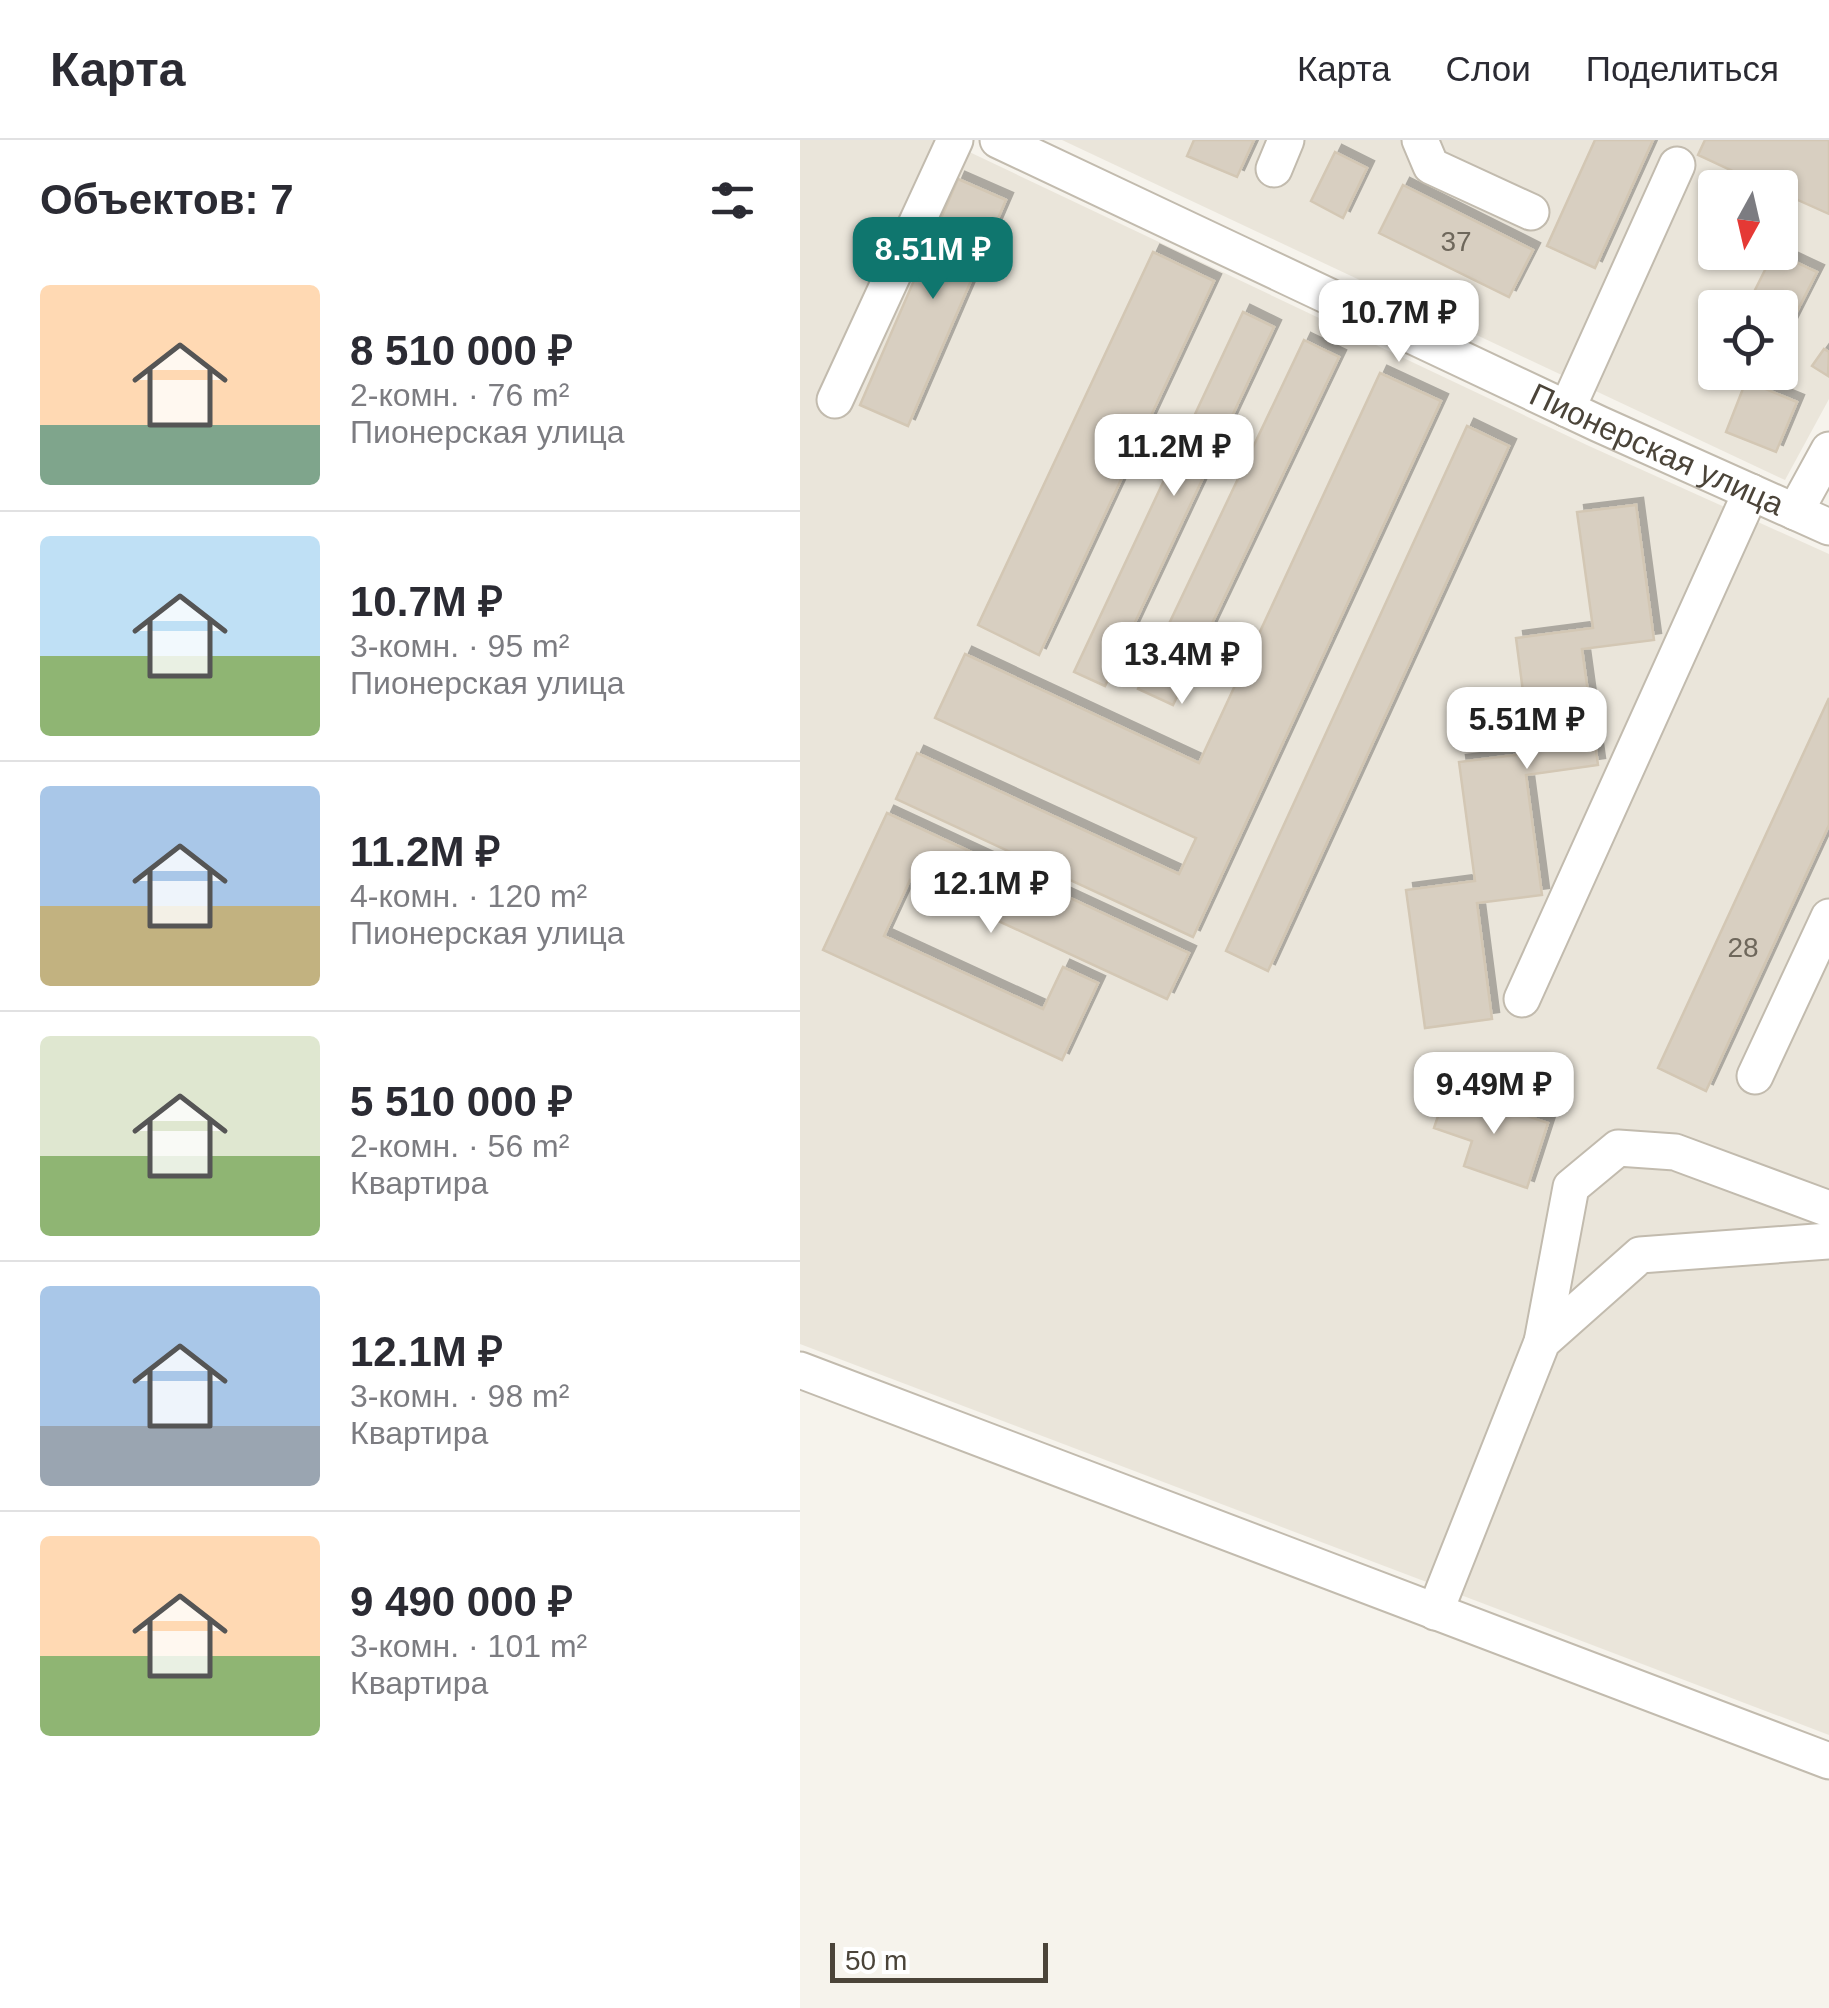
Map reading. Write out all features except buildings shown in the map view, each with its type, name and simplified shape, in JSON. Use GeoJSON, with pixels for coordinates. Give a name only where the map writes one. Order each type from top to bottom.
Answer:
{"type":"FeatureCollection","features":[{"type":"Feature","properties":{"kind":"street"},"geometry":{"type":"LineString","coordinates":[[835,400],[954,140]]}},
{"type":"Feature","properties":{"kind":"street","name":"Пионерская улица"},"geometry":{"type":"LineString","coordinates":[[998,140],[1567,409],[1829,527]]}},
{"type":"Feature","properties":{"kind":"street"},"geometry":{"type":"LineString","coordinates":[[1420,140],[1431,166],[1531,212]]}},
{"type":"Feature","properties":{"kind":"street"},"geometry":{"type":"LineString","coordinates":[[1567,409],[1677,165]]}},
{"type":"Feature","properties":{"kind":"street"},"geometry":{"type":"LineString","coordinates":[[1796,512],[1829,450]]}},
{"type":"Feature","properties":{"kind":"street"},"geometry":{"type":"LineString","coordinates":[[1522,1000],[1751,492]]}},
{"type":"Feature","properties":{"kind":"street"},"geometry":{"type":"LineString","coordinates":[[1755,1076],[1829,917]]}},
{"type":"Feature","properties":{"kind":"street"},"geometry":{"type":"LineString","coordinates":[[1435,1612],[1542,1342],[1571,1187],[1618,1148],[1675,1152],[1829,1209]]}},
{"type":"Feature","properties":{"kind":"street"},"geometry":{"type":"LineString","coordinates":[[1542,1342],[1640,1255],[1829,1241]]}},
{"type":"Feature","properties":{"kind":"street"},"geometry":{"type":"LineString","coordinates":[[800,1370],[1829,1762]]}},
{"type":"Feature","properties":{"kind":"shaded area"},"geometry":{"type":"Polygon","coordinates":[[[800,140],[944,140],[1589,446],[1829,554],[1829,1735],[800,1344],[800,140]]]}},
{"type":"Feature","properties":{"kind":"shaded area"},"geometry":{"type":"Polygon","coordinates":[[[1062,140],[1829,140],[1829,399],[1785,480],[1062,140]]]}}]}
